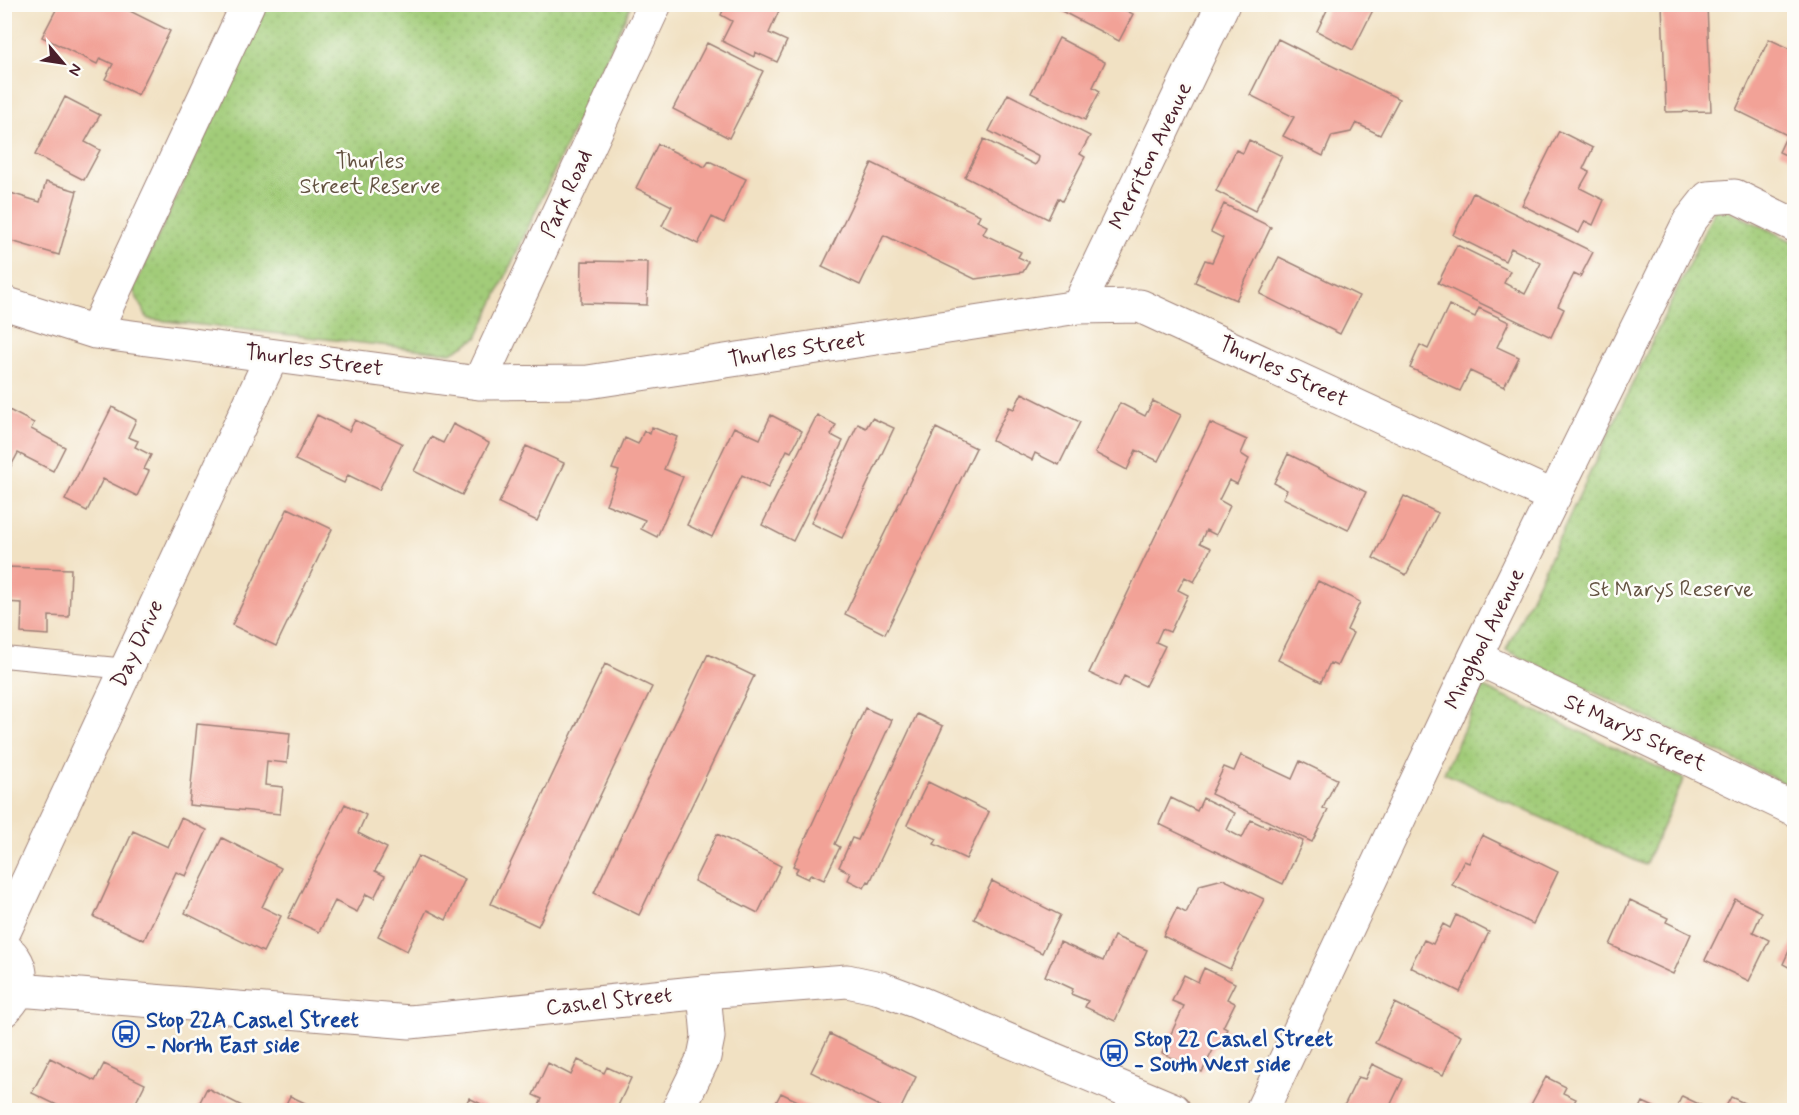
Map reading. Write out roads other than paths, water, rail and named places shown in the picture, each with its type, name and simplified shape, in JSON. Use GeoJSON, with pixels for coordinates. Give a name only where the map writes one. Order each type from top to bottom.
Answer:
{"type":"FeatureCollection","features":[{"type":"Feature","properties":{"kind":"street"},"geometry":{"type":"LineString","coordinates":[[95,332],[248,4]]}},
{"type":"Feature","properties":{"kind":"street","name":"Park Road"},"geometry":{"type":"LineString","coordinates":[[479,383],[655,4]]}},
{"type":"Feature","properties":{"kind":"street","name":"Merriton Avenue"},"geometry":{"type":"LineString","coordinates":[[1078,307],[1223,4]]}},
{"type":"Feature","properties":{"kind":"street","name":"Mingbool Avenue"},"geometry":{"type":"LineString","coordinates":[[1262,1110],[1475,657],[1689,222],[1708,198],[1735,196],[1794,225]]}},
{"type":"Feature","properties":{"kind":"street","name":"Thurles Street"},"geometry":{"type":"LineString","coordinates":[[4,303],[95,332],[479,383],[588,382],[1078,307],[1140,306],[1554,497]]}},
{"type":"Feature","properties":{"kind":"street","name":"Day Drive"},"geometry":{"type":"LineString","coordinates":[[4,932],[272,356]]}},
{"type":"Feature","properties":{"kind":"street","name":"St Marys Street"},"geometry":{"type":"LineString","coordinates":[[1475,657],[1794,809]]}},
{"type":"Feature","properties":{"kind":"street"},"geometry":{"type":"LineString","coordinates":[[4,948],[10,952],[21,974],[12,1000]]}},
{"type":"Feature","properties":{"kind":"street","name":"Cashel Street"},"geometry":{"type":"LineString","coordinates":[[12,1000],[410,1022],[704,992],[847,981],[880,988],[1174,1110]]}},
{"type":"Feature","properties":{"kind":"street"},"geometry":{"type":"LineString","coordinates":[[678,1110],[704,1057],[708,1037],[704,992]]}},
{"type":"Feature","properties":{"kind":"lane"},"geometry":{"type":"LineString","coordinates":[[4,657],[127,669]]}},
{"type":"Feature","properties":{"kind":"place","name":"Stop 22A Cashel Street - North East side"},"geometry":{"type":"Point","coordinates":[126,1034]}},
{"type":"Feature","properties":{"kind":"place","name":"Stop 22 Cashel Street - South West side"},"geometry":{"type":"Point","coordinates":[1114,1053]}},
{"type":"Feature","properties":{"kind":"park label","name":"Thurles Street Reserve"},"geometry":{"type":"Point","coordinates":[370,174]}},
{"type":"Feature","properties":{"kind":"park label","name":"St Marys Reserve"},"geometry":{"type":"Point","coordinates":[1671,590]}}]}
